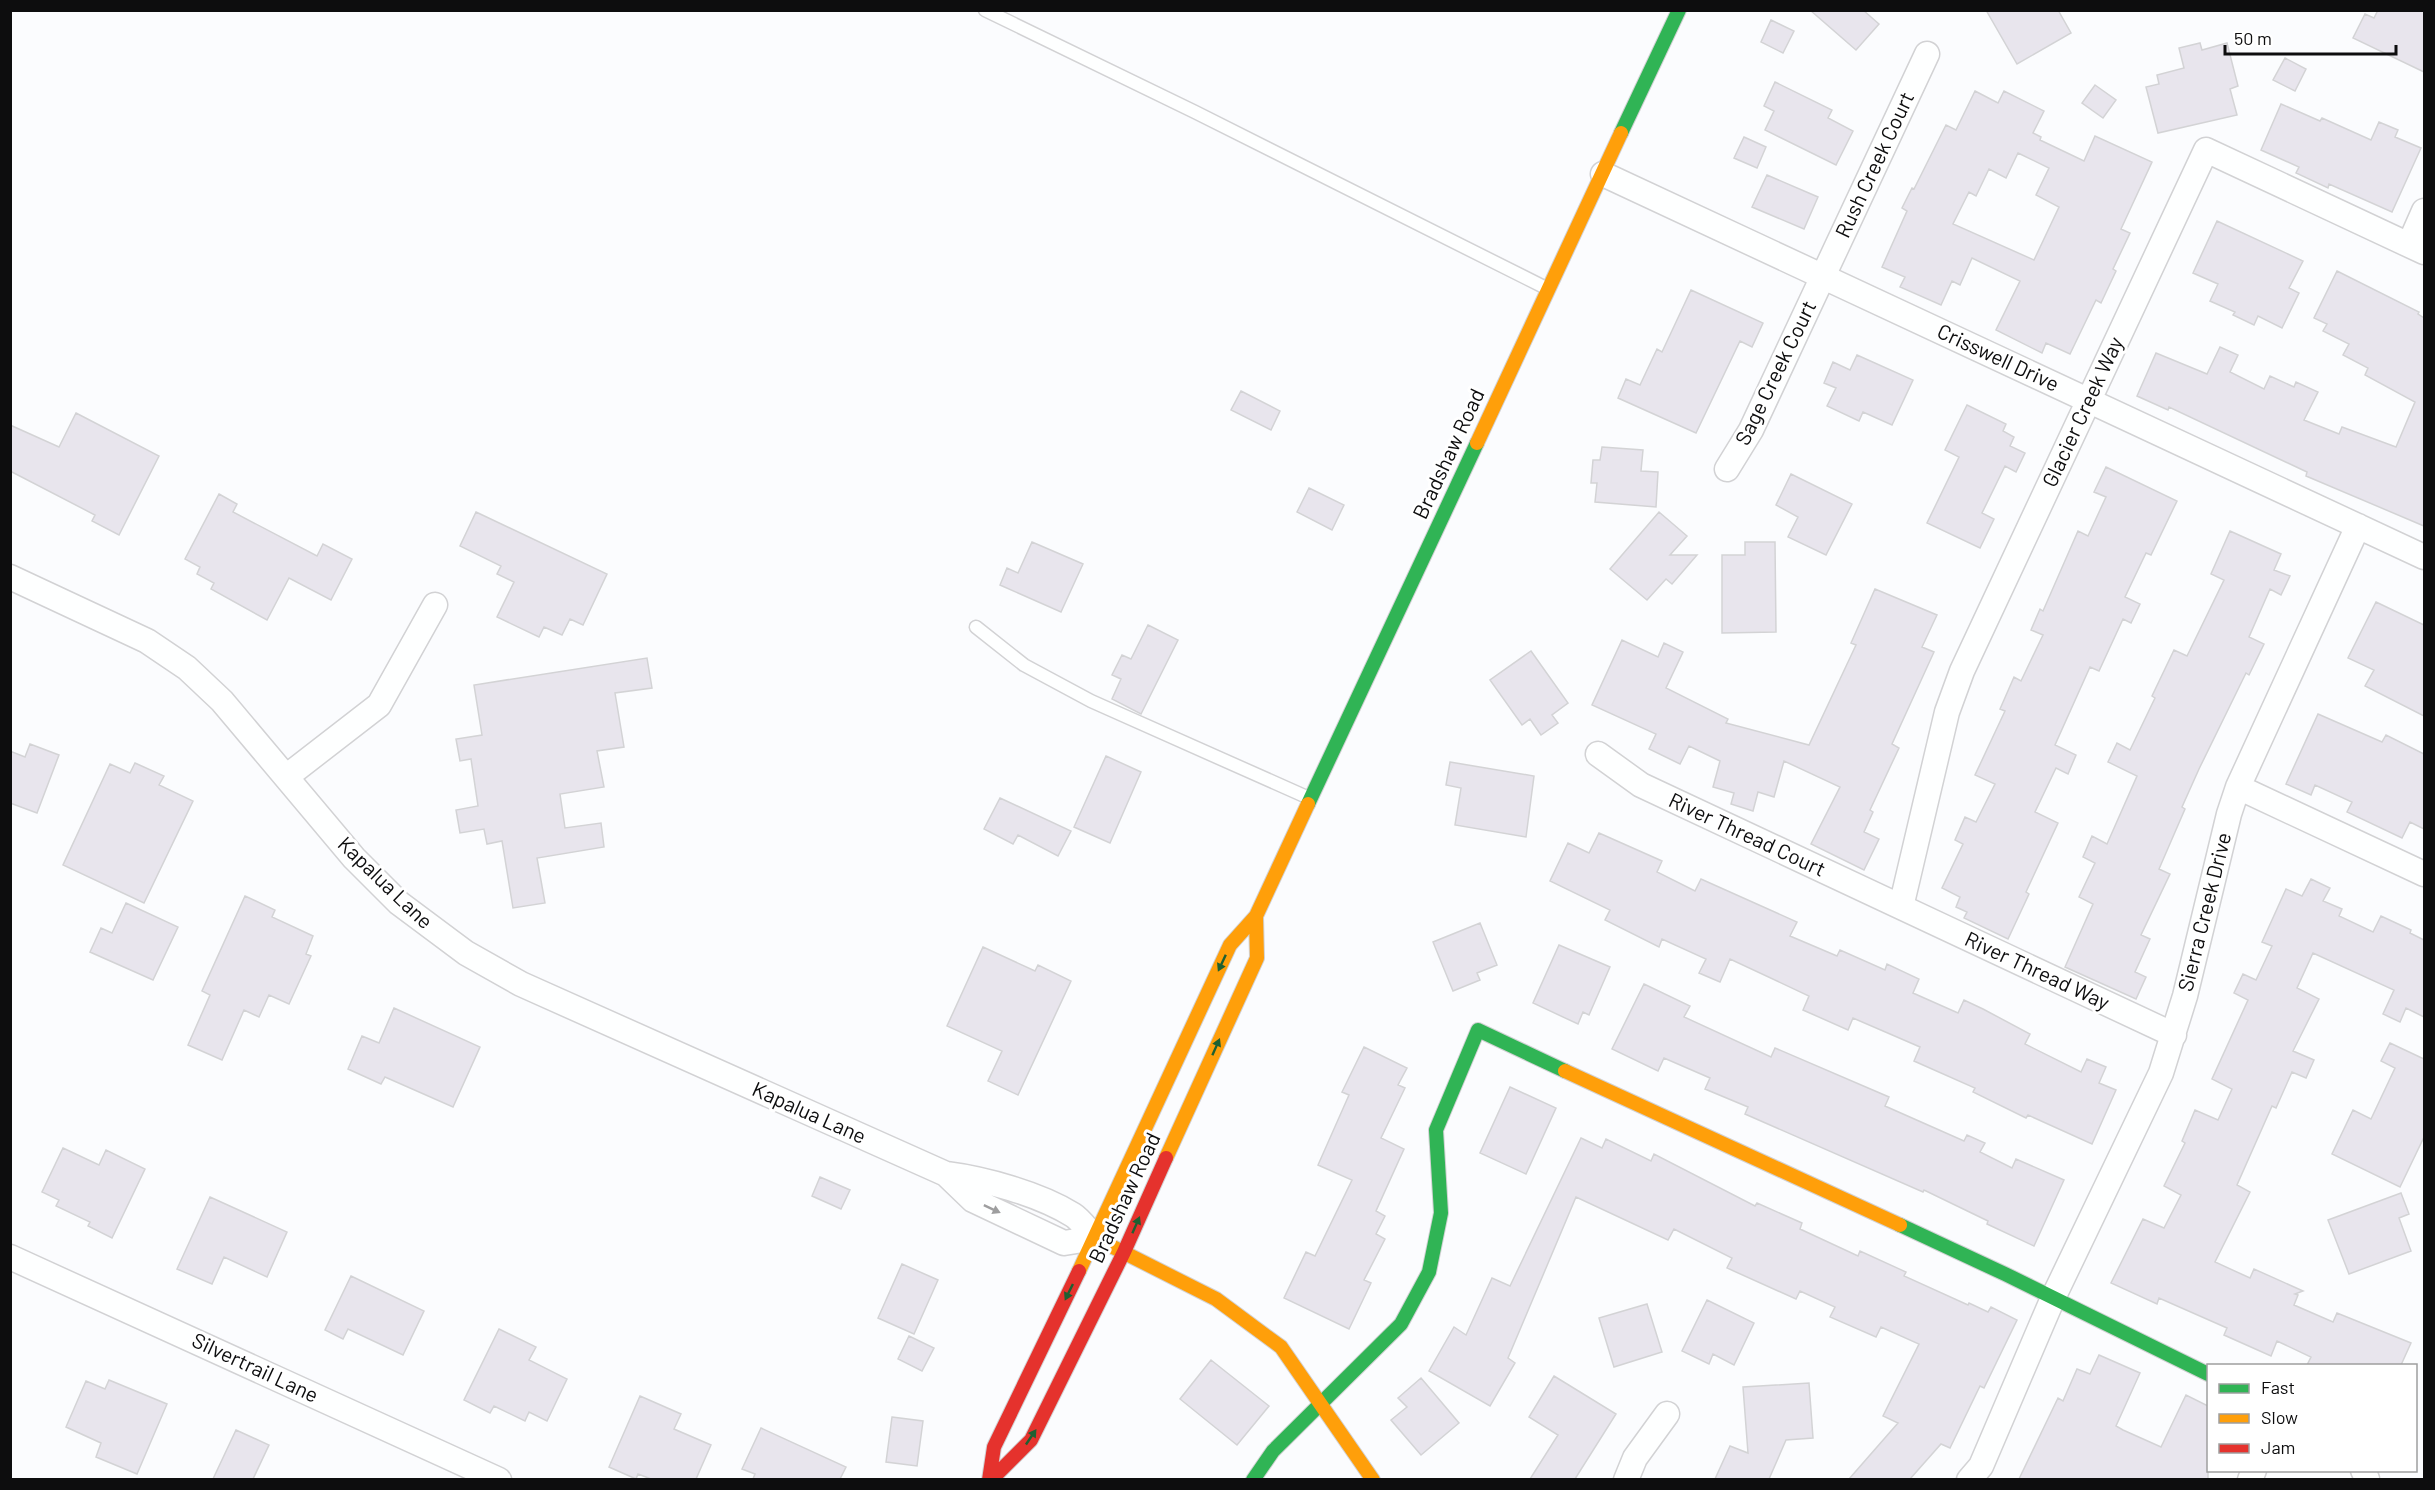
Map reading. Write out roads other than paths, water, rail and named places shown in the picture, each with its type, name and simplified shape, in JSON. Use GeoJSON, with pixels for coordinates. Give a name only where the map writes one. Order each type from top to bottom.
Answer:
{"type":"FeatureCollection","features":[{"type":"Feature","properties":{"kind":"main road","name":"Bradshaw Road"},"geometry":{"type":"LineString","coordinates":[[990,1479],[994,1447],[1095,1238],[1230,945],[1256,916],[1679,10]]}},
{"type":"Feature","properties":{"kind":"main road","name":"Bradshaw Road"},"geometry":{"type":"LineString","coordinates":[[990,1479],[1031,1440],[1124,1252],[1257,958],[1256,916]]}},
{"type":"Feature","properties":{"kind":"main road"},"geometry":{"type":"LineString","coordinates":[[1253,1479],[1273,1451],[1401,1324],[1429,1272],[1441,1213],[1436,1130],[1478,1030],[2053,1298],[2207,1374]]}},
{"type":"Feature","properties":{"kind":"main road"},"geometry":{"type":"LineString","coordinates":[[1095,1238],[1216,1299],[1281,1347],[1373,1479]]}},
{"type":"Feature","properties":{"kind":"street","name":"Rush Creek Court"},"geometry":{"type":"LineString","coordinates":[[1823,277],[1927,54]]}},
{"type":"Feature","properties":{"kind":"street","name":"Glacier Creek Way"},"geometry":{"type":"LineString","coordinates":[[1900,907],[1947,712],[1962,671],[2206,150],[2417,248]]}},
{"type":"Feature","properties":{"kind":"street","name":"Crisswell Drive"},"geometry":{"type":"LineString","coordinates":[[1603,174],[2424,557]]}},
{"type":"Feature","properties":{"kind":"street"},"geometry":{"type":"LineString","coordinates":[[2417,248],[2424,212]]}},
{"type":"Feature","properties":{"kind":"street","name":"Sage Creek Court"},"geometry":{"type":"LineString","coordinates":[[1727,469],[1751,430],[1823,277]]}},
{"type":"Feature","properties":{"kind":"street","name":"Sierra Creek Drive"},"geometry":{"type":"LineString","coordinates":[[1969,1479],[1981,1466],[2053,1298],[2161,1073],[2174,1035],[2229,814],[2238,787],[2358,526]]}},
{"type":"Feature","properties":{"kind":"street","name":"Kapalua Lane"},"geometry":{"type":"LineString","coordinates":[[10,577],[147,641],[187,668],[222,701],[354,858],[399,903],[466,954],[521,984],[946,1174],[973,1200],[1064,1243],[1095,1238]]}},
{"type":"Feature","properties":{"kind":"street"},"geometry":{"type":"LineString","coordinates":[[286,777],[379,705],[435,605]]}},
{"type":"Feature","properties":{"kind":"street","name":"River Thread Court"},"geometry":{"type":"LineString","coordinates":[[1598,754],[1641,785],[1900,907]]}},
{"type":"Feature","properties":{"kind":"street"},"geometry":{"type":"LineString","coordinates":[[2238,787],[2424,874]]}},
{"type":"Feature","properties":{"kind":"street","name":"River Thread Way"},"geometry":{"type":"LineString","coordinates":[[1900,907],[2174,1035]]}},
{"type":"Feature","properties":{"kind":"street","name":"Silvertrail Lane"},"geometry":{"type":"LineString","coordinates":[[10,1257],[499,1479]]}},
{"type":"Feature","properties":{"kind":"street"},"geometry":{"type":"LineString","coordinates":[[1626,1479],[1635,1458],[1667,1414]]}},
{"type":"Feature","properties":{"kind":"lane"},"geometry":{"type":"LineString","coordinates":[[985,10],[1549,289]]}},
{"type":"Feature","properties":{"kind":"lane"},"geometry":{"type":"LineString","coordinates":[[976,627],[1024,665],[1091,701],[1311,798]]}}]}
